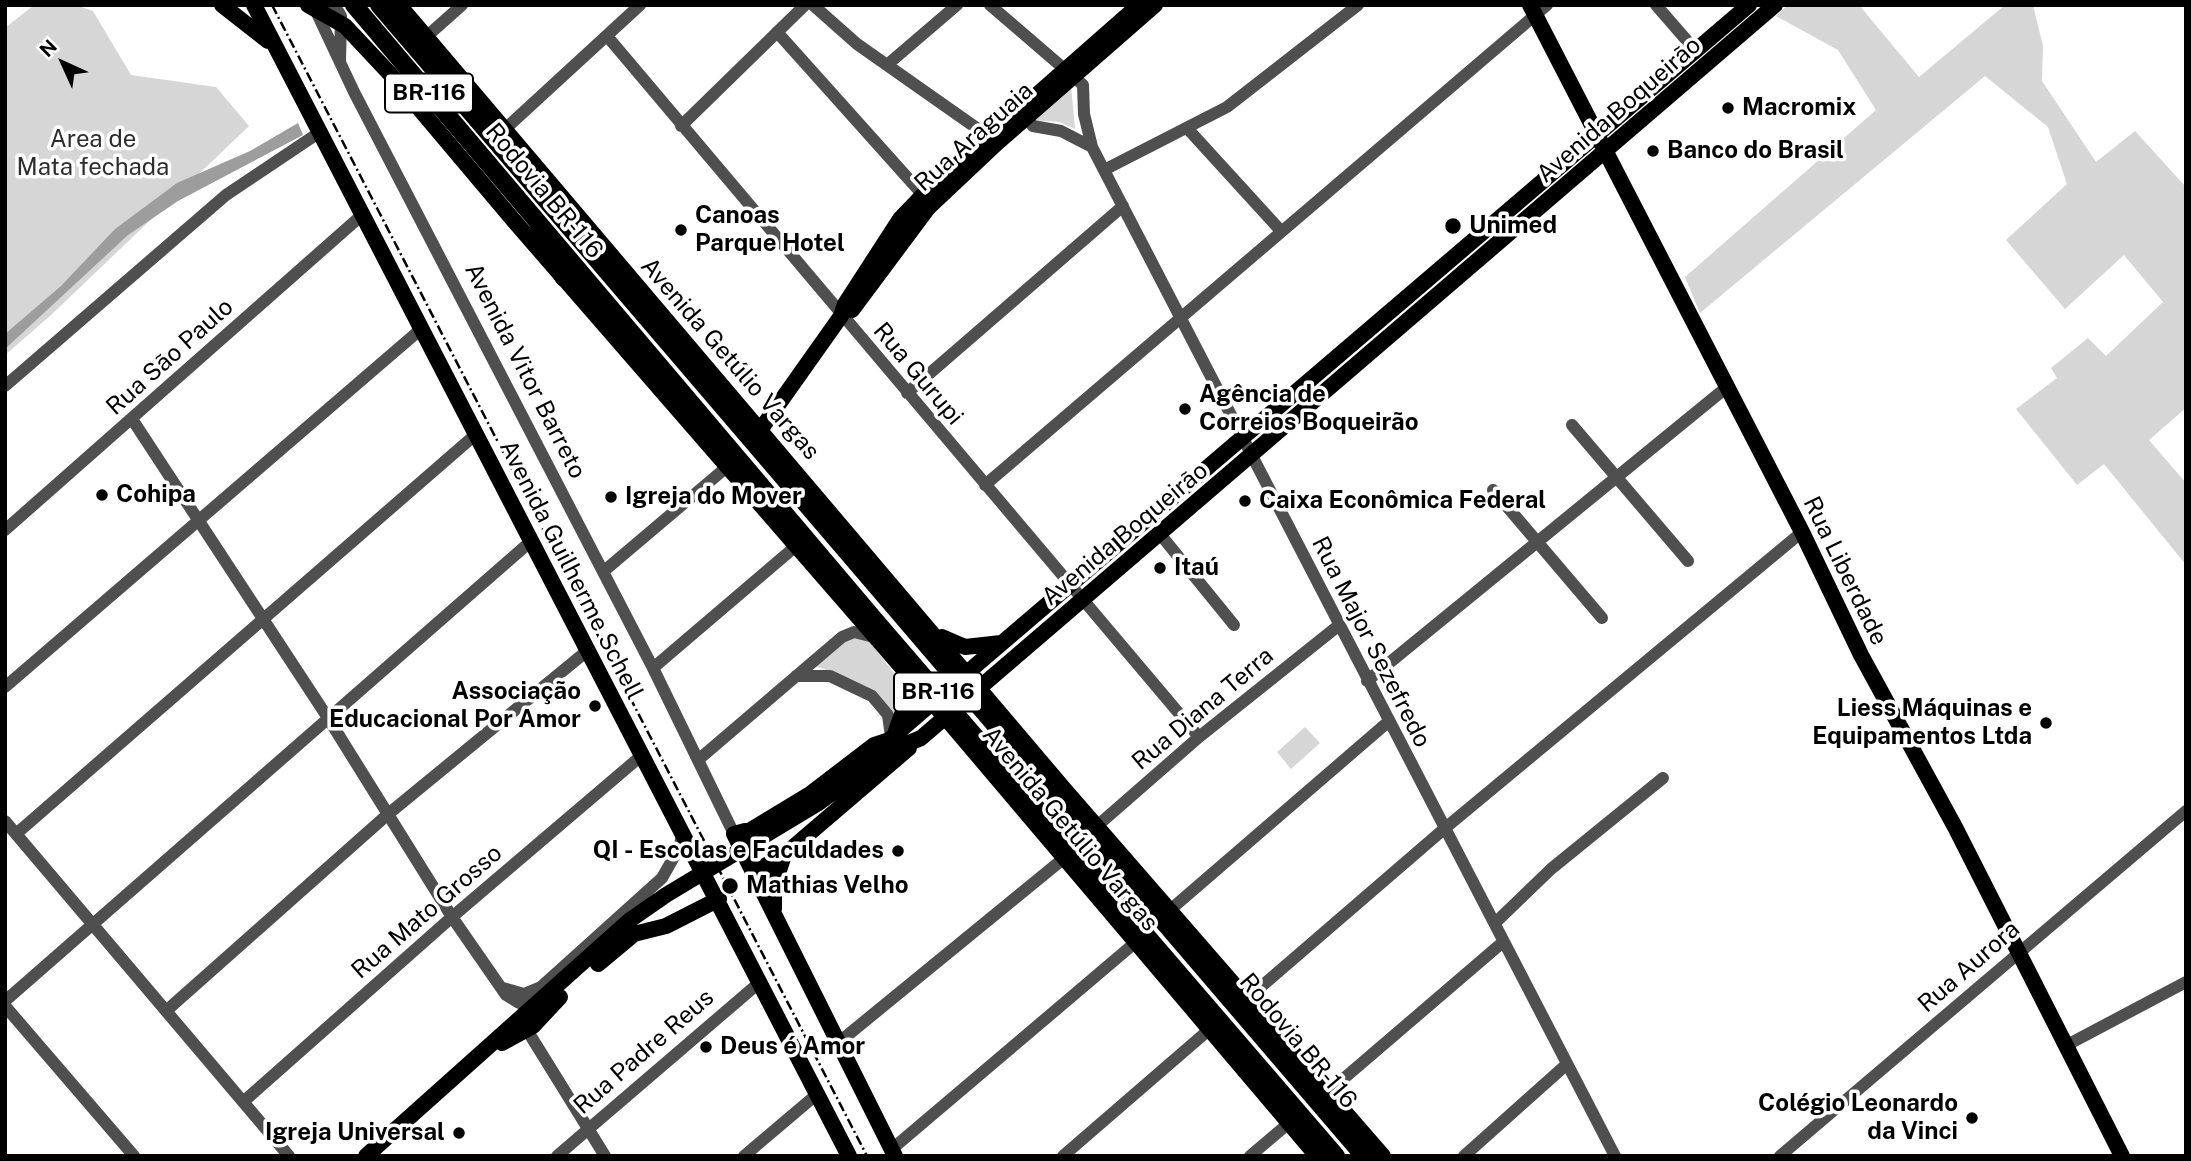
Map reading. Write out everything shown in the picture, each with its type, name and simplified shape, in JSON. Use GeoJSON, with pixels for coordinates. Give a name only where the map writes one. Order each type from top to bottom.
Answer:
{"type":"FeatureCollection","features":[{"type":"Feature","properties":{"kind":"highway","name":"Rodovia BR-116"},"geometry":{"type":"LineString","coordinates":[[354,5],[967,728],[1336,1156]]}},
{"type":"Feature","properties":{"kind":"highway","name":"Rodovia BR-116"},"geometry":{"type":"LineString","coordinates":[[379,5],[504,144],[934,658],[1364,1156]]}},
{"type":"Feature","properties":{"kind":"highway","name":"BR-116"},"geometry":{"type":"LineString","coordinates":[[393,5],[504,144],[547,180]]}},
{"type":"Feature","properties":{"kind":"highway","name":"BR-116"},"geometry":{"type":"LineString","coordinates":[[503,181],[564,278]]}},
{"type":"Feature","properties":{"kind":"main road"},"geometry":{"type":"LineString","coordinates":[[222,5],[256,30],[282,55]]}},
{"type":"Feature","properties":{"kind":"main road","name":"Avenida Guilherme Schell"},"geometry":{"type":"LineString","coordinates":[[254,5],[641,756],[684,831],[849,1156]]}},
{"type":"Feature","properties":{"kind":"main road","name":"Avenida Getúlio Vargas"},"geometry":{"type":"LineString","coordinates":[[310,5],[345,26],[391,75],[959,733],[1317,1156]]}},
{"type":"Feature","properties":{"kind":"main road","name":"Avenida Getúlio Vargas"},"geometry":{"type":"LineString","coordinates":[[399,5],[426,37],[504,144],[547,180],[1097,826],[1383,1156]]}},
{"type":"Feature","properties":{"kind":"main road","name":"Rua Araguaia"},"geometry":{"type":"LineString","coordinates":[[1074,78],[1139,5]]}},
{"type":"Feature","properties":{"kind":"main road","name":"Rua Araguaia"},"geometry":{"type":"LineString","coordinates":[[841,316],[851,312],[928,208],[993,140],[1011,131],[1155,5]]}},
{"type":"Feature","properties":{"kind":"main road","name":"Avenida Boqueirão"},"geometry":{"type":"LineString","coordinates":[[475,1058],[648,908],[817,804],[874,760],[924,735],[1251,456],[1602,144],[1696,51],[1749,5]]}},
{"type":"Feature","properties":{"kind":"main road","name":"Avenida Boqueirão"},"geometry":{"type":"LineString","coordinates":[[874,760],[891,738],[1243,439],[1775,5]]}},
{"type":"Feature","properties":{"kind":"main road","name":"Rua Liberdade"},"geometry":{"type":"LineString","coordinates":[[1537,9],[1602,144],[1802,532],[1867,667],[1955,827],[2122,1156]]}},
{"type":"Feature","properties":{"kind":"main road","name":"Rua Araguaia"},"geometry":{"type":"LineString","coordinates":[[761,429],[841,316],[845,303],[900,219],[923,195],[993,140],[1026,118]]}},
{"type":"Feature","properties":{"kind":"main road"},"geometry":{"type":"LineString","coordinates":[[892,656],[910,659],[919,657],[927,645],[928,626],[960,646],[979,647],[1003,642]]}},
{"type":"Feature","properties":{"kind":"main road"},"geometry":{"type":"LineString","coordinates":[[894,1152],[753,873],[738,835],[797,803],[874,745],[891,738],[908,698],[904,670]]}},
{"type":"Feature","properties":{"kind":"main road"},"geometry":{"type":"LineString","coordinates":[[994,702],[992,690],[998,672]]}},
{"type":"Feature","properties":{"kind":"main road"},"geometry":{"type":"LineString","coordinates":[[753,873],[784,855],[924,735],[946,727],[959,733]]}},
{"type":"Feature","properties":{"kind":"main road"},"geometry":{"type":"LineString","coordinates":[[986,765],[987,744],[994,734],[1006,730],[1022,735]]}},
{"type":"Feature","properties":{"kind":"main road"},"geometry":{"type":"LineString","coordinates":[[776,918],[774,886],[784,855]]}},
{"type":"Feature","properties":{"kind":"main road"},"geometry":{"type":"LineString","coordinates":[[366,1156],[475,1058],[527,1030],[557,999],[631,936],[666,926],[719,899]]}},
{"type":"Feature","properties":{"kind":"street","name":"Avenida Vitor Barreto"},"geometry":{"type":"LineString","coordinates":[[310,5],[738,835]]}},
{"type":"Feature","properties":{"kind":"street"},"geometry":{"type":"LineString","coordinates":[[426,37],[462,5]]}},
{"type":"Feature","properties":{"kind":"street"},"geometry":{"type":"LineString","coordinates":[[504,144],[640,5]]}},
{"type":"Feature","properties":{"kind":"street"},"geometry":{"type":"LineString","coordinates":[[681,126],[805,5]]}},
{"type":"Feature","properties":{"kind":"street"},"geometry":{"type":"LineString","coordinates":[[813,5],[857,44],[993,140]]}},
{"type":"Feature","properties":{"kind":"street"},"geometry":{"type":"LineString","coordinates":[[887,65],[957,5]]}},
{"type":"Feature","properties":{"kind":"street"},"geometry":{"type":"LineString","coordinates":[[990,5],[1074,78]]}},
{"type":"Feature","properties":{"kind":"street"},"geometry":{"type":"LineString","coordinates":[[1656,5],[1696,51]]}},
{"type":"Feature","properties":{"kind":"street"},"geometry":{"type":"LineString","coordinates":[[1104,170],[1227,107],[1349,8]]}},
{"type":"Feature","properties":{"kind":"street"},"geometry":{"type":"LineString","coordinates":[[319,19],[327,9],[333,9],[341,16],[340,62]]}},
{"type":"Feature","properties":{"kind":"street"},"geometry":{"type":"LineString","coordinates":[[985,485],[1537,9]]}},
{"type":"Feature","properties":{"kind":"street"},"geometry":{"type":"LineString","coordinates":[[777,33],[923,195]]}},
{"type":"Feature","properties":{"kind":"street","name":"Rua Gurupi"},"geometry":{"type":"LineString","coordinates":[[607,36],[1199,737]]}},
{"type":"Feature","properties":{"kind":"street","name":"Rua Major Sezefredo"},"geometry":{"type":"LineString","coordinates":[[1074,78],[1092,147],[1615,1156]]}},
{"type":"Feature","properties":{"kind":"street"},"geometry":{"type":"LineString","coordinates":[[1026,118],[1061,131],[1092,147]]}},
{"type":"Feature","properties":{"kind":"street"},"geometry":{"type":"LineString","coordinates":[[1187,128],[1280,231]]}},
{"type":"Feature","properties":{"kind":"street"},"geometry":{"type":"LineString","coordinates":[[5,386],[226,195],[320,132]]}},
{"type":"Feature","properties":{"kind":"street"},"geometry":{"type":"LineString","coordinates":[[906,393],[1123,206]]}},
{"type":"Feature","properties":{"kind":"street","name":"Rua São Paulo"},"geometry":{"type":"LineString","coordinates":[[5,530],[362,215]]}},
{"type":"Feature","properties":{"kind":"street"},"geometry":{"type":"LineString","coordinates":[[5,687],[198,518],[421,330]]}},
{"type":"Feature","properties":{"kind":"street"},"geometry":{"type":"LineString","coordinates":[[1367,681],[1727,387]]}},
{"type":"Feature","properties":{"kind":"street"},"geometry":{"type":"LineString","coordinates":[[132,419],[328,718],[452,916],[501,987],[516,1002],[542,1001]]}},
{"type":"Feature","properties":{"kind":"street"},"geometry":{"type":"LineString","coordinates":[[1572,425],[1688,561]]}},
{"type":"Feature","properties":{"kind":"street"},"geometry":{"type":"LineString","coordinates":[[16,834],[475,435]]}},
{"type":"Feature","properties":{"kind":"street"},"geometry":{"type":"LineString","coordinates":[[604,571],[728,466]]}},
{"type":"Feature","properties":{"kind":"street"},"geometry":{"type":"LineString","coordinates":[[1493,490],[1602,618]]}},
{"type":"Feature","properties":{"kind":"street"},"geometry":{"type":"LineString","coordinates":[[1248,998],[1444,830],[1802,532]]}},
{"type":"Feature","properties":{"kind":"street"},"geometry":{"type":"LineString","coordinates":[[1160,534],[1234,625]]}},
{"type":"Feature","properties":{"kind":"street"},"geometry":{"type":"LineString","coordinates":[[134,1156],[5,1003],[530,542]]}},
{"type":"Feature","properties":{"kind":"street"},"geometry":{"type":"LineString","coordinates":[[653,668],[796,546]]}},
{"type":"Feature","properties":{"kind":"street","name":"Rua Diana Terra"},"geometry":{"type":"LineString","coordinates":[[1097,826],[1199,737],[1338,626]]}},
{"type":"Feature","properties":{"kind":"street"},"geometry":{"type":"LineString","coordinates":[[698,760],[850,633],[864,632],[877,640]]}},
{"type":"Feature","properties":{"kind":"street"},"geometry":{"type":"LineString","coordinates":[[166,1011],[387,815],[587,651]]}},
{"type":"Feature","properties":{"kind":"street"},"geometry":{"type":"LineString","coordinates":[[796,676],[830,676],[872,696],[888,715],[891,738]]}},
{"type":"Feature","properties":{"kind":"street"},"geometry":{"type":"LineString","coordinates":[[1170,911],[1388,722]]}},
{"type":"Feature","properties":{"kind":"street","name":"Rua Mato Grosso"},"geometry":{"type":"LineString","coordinates":[[243,1102],[452,916],[641,756]]}},
{"type":"Feature","properties":{"kind":"street"},"geometry":{"type":"LineString","coordinates":[[1495,923],[1551,869],[1663,778]]}},
{"type":"Feature","properties":{"kind":"street","name":"Rua Aurora"},"geometry":{"type":"LineString","coordinates":[[1780,1156],[2186,811]]}},
{"type":"Feature","properties":{"kind":"street"},"geometry":{"type":"LineString","coordinates":[[5,821],[289,1156]]}},
{"type":"Feature","properties":{"kind":"street"},"geometry":{"type":"LineString","coordinates":[[501,987],[524,993],[541,987],[662,878],[679,848],[684,831]]}},
{"type":"Feature","properties":{"kind":"street"},"geometry":{"type":"LineString","coordinates":[[838,1043],[1063,859]]}},
{"type":"Feature","properties":{"kind":"street"},"geometry":{"type":"LineString","coordinates":[[894,1152],[1136,942]]}},
{"type":"Feature","properties":{"kind":"street"},"geometry":{"type":"LineString","coordinates":[[1328,1092],[1503,943]]}},
{"type":"Feature","properties":{"kind":"street","name":"Rua Padre Reus"},"geometry":{"type":"LineString","coordinates":[[557,1156],[760,982]]}},
{"type":"Feature","properties":{"kind":"street"},"geometry":{"type":"LineString","coordinates":[[2067,1045],[2184,988]]}},
{"type":"Feature","properties":{"kind":"street"},"geometry":{"type":"LineString","coordinates":[[542,1001],[528,1019],[527,1030],[605,1156]]}},
{"type":"Feature","properties":{"kind":"street"},"geometry":{"type":"LineString","coordinates":[[1063,1156],[1211,1028]]}},
{"type":"Feature","properties":{"kind":"street"},"geometry":{"type":"LineString","coordinates":[[1464,1156],[1567,1064]]}},
{"type":"Feature","properties":{"kind":"street"},"geometry":{"type":"LineString","coordinates":[[744,1156],[816,1095]]}},
{"type":"Feature","properties":{"kind":"street"},"geometry":{"type":"LineString","coordinates":[[1251,1156],[1289,1123]]}},
{"type":"Feature","properties":{"kind":"green space","name":"Area de Mata fechada"},"geometry":{"type":"Polygon","coordinates":[[[34,5],[76,5],[93,11],[131,75],[216,87],[249,126],[50,316],[5,355],[5,28],[34,5]]]}},
{"type":"Feature","properties":{"kind":"green space"},"geometry":{"type":"Polygon","coordinates":[[[1788,5],[1859,5],[1919,77],[2005,5],[2033,5],[2043,46],[2042,81],[2096,162],[2135,131],[2186,187],[2186,408],[2149,440],[2186,483],[2186,565],[2104,464],[2077,485],[2016,409],[2057,378],[2051,368],[2088,338],[2106,356],[2163,302],[2124,255],[2065,309],[2006,240],[2067,184],[2048,127],[1985,76],[1700,313],[1685,277],[1876,110],[1838,50],[1776,16],[1788,5]]]}},
{"type":"Feature","properties":{"kind":"green space"},"geometry":{"type":"Polygon","coordinates":[[[1071,86],[1075,129],[1059,122],[1032,120],[1071,86]]]}},
{"type":"Feature","properties":{"kind":"green space"},"geometry":{"type":"Polygon","coordinates":[[[853,637],[868,640],[901,682],[903,693],[893,717],[856,682],[816,666],[841,643],[853,637]]]}},
{"type":"Feature","properties":{"kind":"green space"},"geometry":{"type":"Polygon","coordinates":[[[1305,727],[1320,743],[1291,769],[1277,752],[1305,727]]]}},
{"type":"Feature","properties":{"kind":"shaded area"},"geometry":{"type":"Polygon","coordinates":[[[298,123],[303,135],[178,201],[128,235],[5,349],[5,334],[61,286],[115,229],[177,183],[250,151],[298,123]]]}},
{"type":"Feature","properties":{"kind":"railway"},"geometry":{"type":"LineString","coordinates":[[272,5],[867,1156]]}},
{"type":"Feature","properties":{"kind":"place","name":"Macromix"},"geometry":{"type":"Point","coordinates":[1728,108]}},
{"type":"Feature","properties":{"kind":"place","name":"Banco do Brasil"},"geometry":{"type":"Point","coordinates":[1653,151]}},
{"type":"Feature","properties":{"kind":"place","name":"Unimed"},"geometry":{"type":"Point","coordinates":[1453,226]}},
{"type":"Feature","properties":{"kind":"place","name":"Canoas Parque Hotel"},"geometry":{"type":"Point","coordinates":[681,230]}},
{"type":"Feature","properties":{"kind":"place","name":"Agência de Correios Boqueirão"},"geometry":{"type":"Point","coordinates":[1185,409]}},
{"type":"Feature","properties":{"kind":"place","name":"Cohipa"},"geometry":{"type":"Point","coordinates":[102,495]}},
{"type":"Feature","properties":{"kind":"place","name":"Igreja do Mover"},"geometry":{"type":"Point","coordinates":[611,497]}},
{"type":"Feature","properties":{"kind":"place","name":"Caixa Econômica Federal"},"geometry":{"type":"Point","coordinates":[1245,501]}},
{"type":"Feature","properties":{"kind":"place","name":"Itaú"},"geometry":{"type":"Point","coordinates":[1160,568]}},
{"type":"Feature","properties":{"kind":"place","name":"Associação Educacional Por Amor"},"geometry":{"type":"Point","coordinates":[595,706]}},
{"type":"Feature","properties":{"kind":"place","name":"Liess Máquinas e Equipamentos Ltda"},"geometry":{"type":"Point","coordinates":[2046,723]}},
{"type":"Feature","properties":{"kind":"place","name":"QI - Escolas e Faculdades"},"geometry":{"type":"Point","coordinates":[898,851]}},
{"type":"Feature","properties":{"kind":"place","name":"Mathias Velho"},"geometry":{"type":"Point","coordinates":[730,886]}},
{"type":"Feature","properties":{"kind":"place","name":"Deus é Amor"},"geometry":{"type":"Point","coordinates":[706,1047]}},
{"type":"Feature","properties":{"kind":"place","name":"Colégio Leonardo da Vinci"},"geometry":{"type":"Point","coordinates":[1972,1118]}},
{"type":"Feature","properties":{"kind":"place","name":"Igreja Universal"},"geometry":{"type":"Point","coordinates":[459,1133]}}]}
